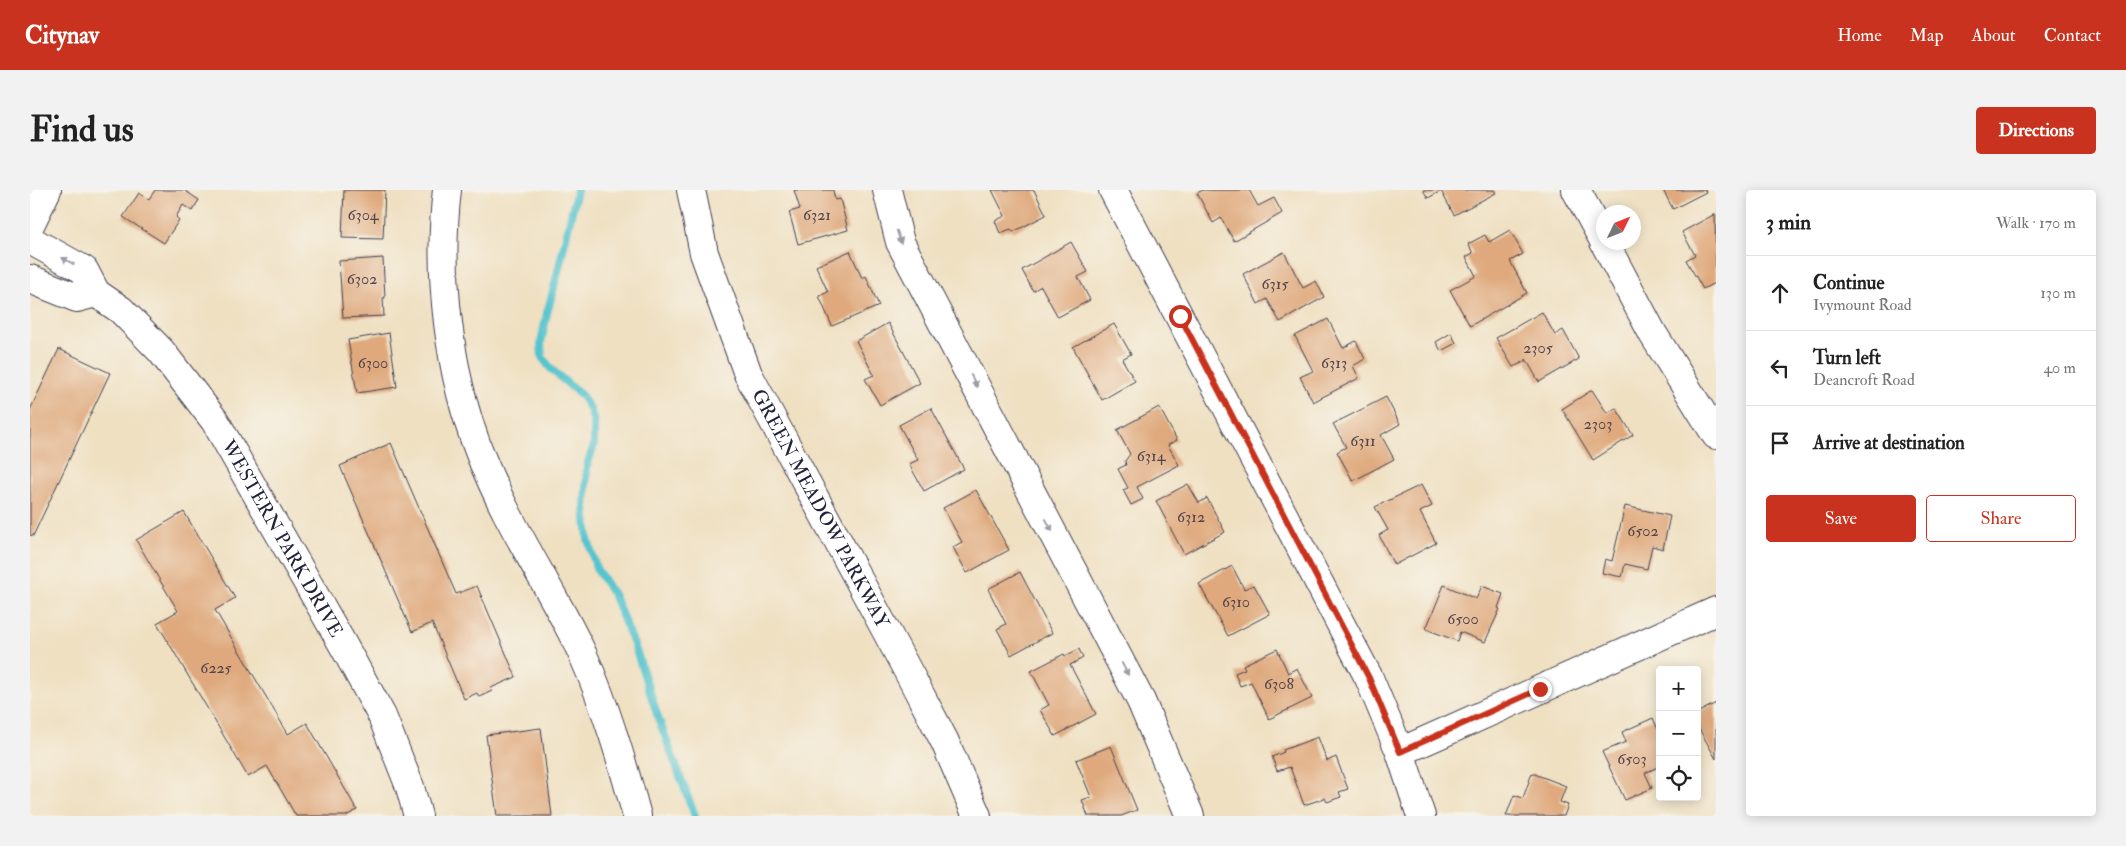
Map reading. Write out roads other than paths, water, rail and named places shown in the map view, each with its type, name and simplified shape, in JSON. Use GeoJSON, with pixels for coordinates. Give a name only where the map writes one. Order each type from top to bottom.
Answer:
{"type":"FeatureCollection","features":[{"type":"Feature","properties":{"kind":"street"},"geometry":{"type":"LineString","coordinates":[[30,225],[48,190]]}},
{"type":"Feature","properties":{"kind":"street"},"geometry":{"type":"LineString","coordinates":[[447,190],[444,251],[446,307],[453,360],[464,407],[480,454],[502,502],[559,606],[583,657],[602,703],[620,756],[637,816]]}},
{"type":"Feature","properties":{"kind":"street","name":"GREEN MEADOW PARKWAY"},"geometry":{"type":"LineString","coordinates":[[691,190],[704,253],[748,374],[916,685],[945,742],[978,816]]}},
{"type":"Feature","properties":{"kind":"street"},"geometry":{"type":"LineString","coordinates":[[887,190],[900,242],[1141,701],[1190,816]]}},
{"type":"Feature","properties":{"kind":"street"},"geometry":{"type":"LineString","coordinates":[[1113,190],[1365,669],[1400,752],[1421,816]]}},
{"type":"Feature","properties":{"kind":"street"},"geometry":{"type":"LineString","coordinates":[[1576,190],[1596,227]]}},
{"type":"Feature","properties":{"kind":"street","name":"WESTERN PARK DRIVE"},"geometry":{"type":"LineString","coordinates":[[30,240],[84,270],[96,293],[121,310],[160,351],[215,422],[382,716],[410,787],[418,816]]}},
{"type":"Feature","properties":{"kind":"street"},"geometry":{"type":"LineString","coordinates":[[1608,250],[1653,334],[1716,435]]}},
{"type":"Feature","properties":{"kind":"street"},"geometry":{"type":"LineString","coordinates":[[30,279],[77,298],[96,293]]}},
{"type":"Feature","properties":{"kind":"street"},"geometry":{"type":"LineString","coordinates":[[1400,752],[1716,610]]}},
{"type":"Feature","properties":{"kind":"waterway"},"geometry":{"type":"LineString","coordinates":[[577,190],[547,313],[541,343],[542,357],[552,370],[582,396],[590,409],[594,423],[594,445],[587,466],[585,508],[588,539],[596,568],[614,596],[635,647],[659,720],[695,816]]}}]}
